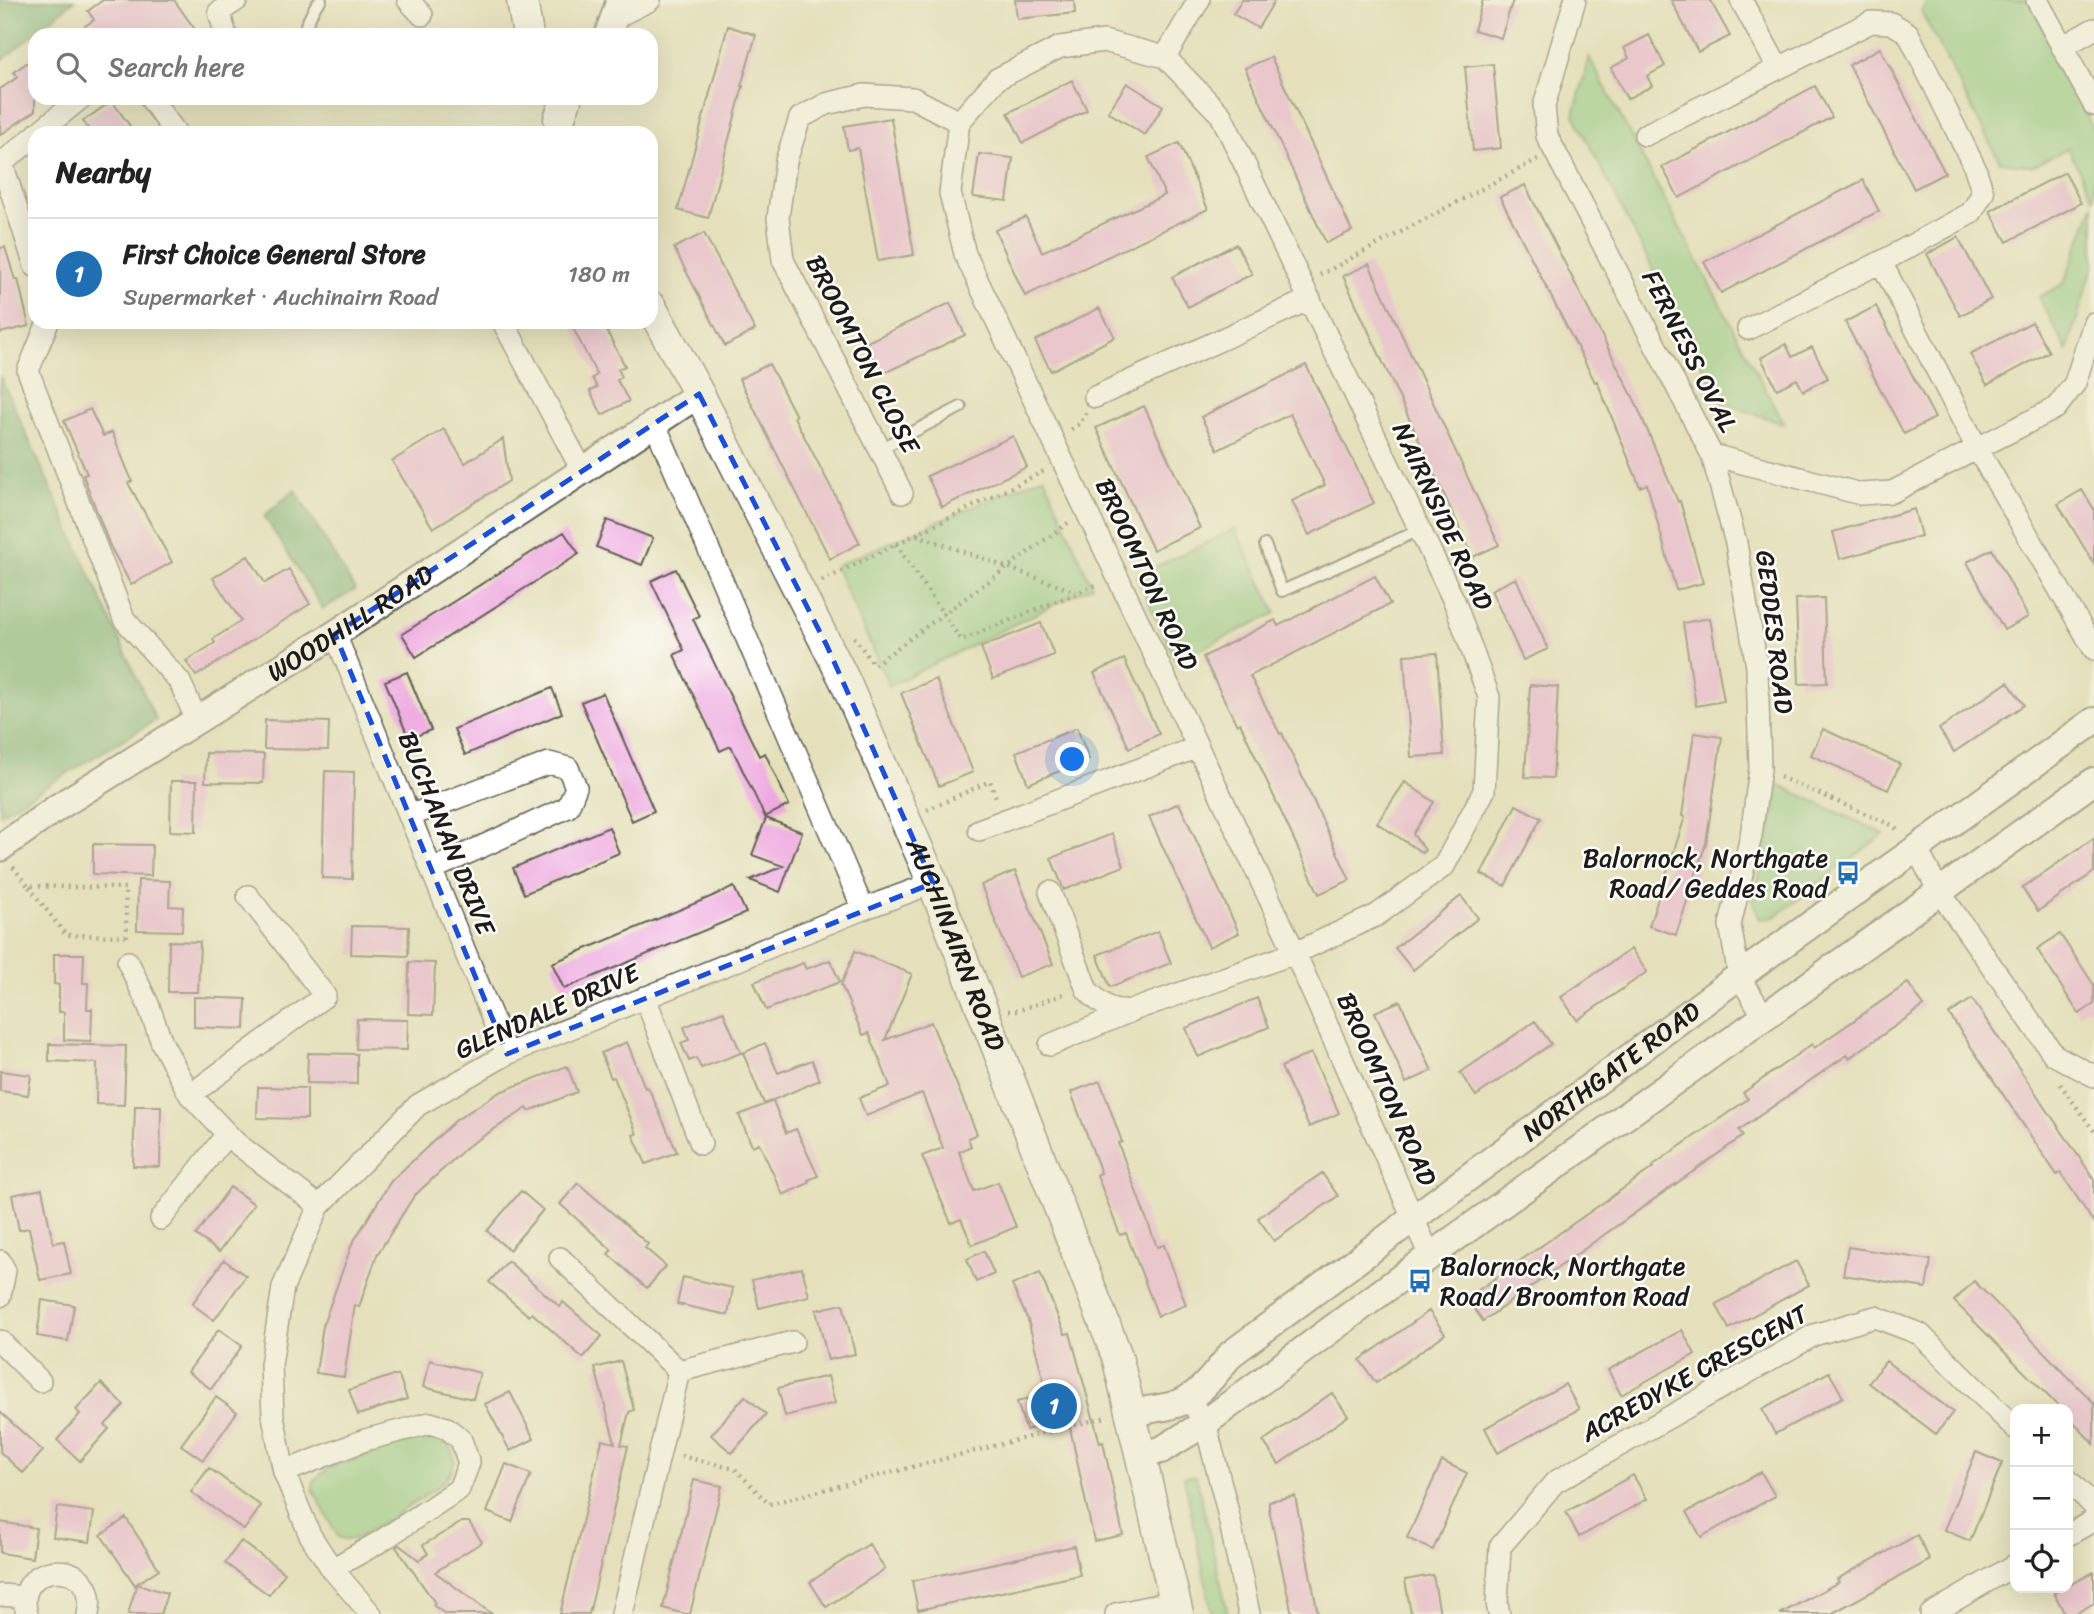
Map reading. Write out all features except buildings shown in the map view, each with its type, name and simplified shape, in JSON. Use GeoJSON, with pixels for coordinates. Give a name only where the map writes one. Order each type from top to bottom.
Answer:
{"type":"FeatureCollection","features":[{"type":"Feature","properties":{"kind":"main road"},"geometry":{"type":"LineString","coordinates":[[522,0],[527,28]]}},
{"type":"Feature","properties":{"kind":"main road"},"geometry":{"type":"LineString","coordinates":[[560,126],[559,119],[565,105]]}},
{"type":"Feature","properties":{"kind":"main road","name":"AUCHINAIRN ROAD"},"geometry":{"type":"LineString","coordinates":[[658,320],[699,394],[827,646],[933,883],[1117,1356],[1177,1607]]}},
{"type":"Feature","properties":{"kind":"street"},"geometry":{"type":"LineString","coordinates":[[224,28],[219,12],[237,0]]}},
{"type":"Feature","properties":{"kind":"street"},"geometry":{"type":"LineString","coordinates":[[613,18],[650,0]]}},
{"type":"Feature","properties":{"kind":"street"},"geometry":{"type":"LineString","coordinates":[[960,122],[998,79],[1060,47],[1104,41],[1165,57],[1199,0]]}},
{"type":"Feature","properties":{"kind":"street","name":"FERNESS OVAL"},"geometry":{"type":"LineString","coordinates":[[1575,0],[1544,106],[1547,136],[1712,455],[1861,494],[1892,492],[2056,408],[2076,383],[2094,323]]}},
{"type":"Feature","properties":{"kind":"street"},"geometry":{"type":"LineString","coordinates":[[1741,0],[1778,68]]}},
{"type":"Feature","properties":{"kind":"street"},"geometry":{"type":"LineString","coordinates":[[2037,0],[2094,105]]}},
{"type":"Feature","properties":{"kind":"street"},"geometry":{"type":"LineString","coordinates":[[1645,135],[1871,22],[1891,23],[1908,33],[1975,168],[1983,193],[1971,213],[1748,329]]}},
{"type":"Feature","properties":{"kind":"street"},"geometry":{"type":"LineString","coordinates":[[2062,47],[2094,29]]}},
{"type":"Feature","properties":{"kind":"street","name":"NAIRNSIDE ROAD"},"geometry":{"type":"LineString","coordinates":[[1049,1045],[1133,1010],[1295,953],[1377,915],[1444,866],[1483,791],[1489,697],[1455,603],[1221,115],[1165,57]]}},
{"type":"Feature","properties":{"kind":"street","name":"BROOMTON CLOSE"},"geometry":{"type":"LineString","coordinates":[[902,493],[783,260],[778,218],[786,161],[800,118],[827,104],[864,95],[913,98],[960,122]]}},
{"type":"Feature","properties":{"kind":"street"},"geometry":{"type":"LineString","coordinates":[[47,126],[72,105]]}},
{"type":"Feature","properties":{"kind":"street"},"geometry":{"type":"LineString","coordinates":[[155,105],[171,126]]}},
{"type":"Feature","properties":{"kind":"street","name":"BROOMTON ROAD"},"geometry":{"type":"LineString","coordinates":[[960,122],[950,193],[965,254],[1295,953],[1430,1256]]}},
{"type":"Feature","properties":{"kind":"street"},"geometry":{"type":"LineString","coordinates":[[28,141],[2,163],[28,244]]}},
{"type":"Feature","properties":{"kind":"street"},"geometry":{"type":"LineString","coordinates":[[1881,262],[1978,450],[2094,649]]}},
{"type":"Feature","properties":{"kind":"street"},"geometry":{"type":"LineString","coordinates":[[1095,397],[1306,292]]}},
{"type":"Feature","properties":{"kind":"street"},"geometry":{"type":"LineString","coordinates":[[45,329],[29,371],[124,619],[180,682],[197,721]]}},
{"type":"Feature","properties":{"kind":"street"},"geometry":{"type":"LineString","coordinates":[[507,329],[582,470]]}},
{"type":"Feature","properties":{"kind":"street","name":"WOODHILL ROAD"},"geometry":{"type":"LineString","coordinates":[[4,854],[58,807],[335,634],[699,394]]}},
{"type":"Feature","properties":{"kind":"street"},"geometry":{"type":"LineString","coordinates":[[654,422],[863,909]]}},
{"type":"Feature","properties":{"kind":"street","name":"GEDDES ROAD"},"geometry":{"type":"LineString","coordinates":[[1712,455],[1736,542],[1757,667],[1760,768],[1751,836],[1730,925],[1739,976],[1765,1017]]}},
{"type":"Feature","properties":{"kind":"street","name":"BUCHANAN DRIVE"},"geometry":{"type":"LineString","coordinates":[[335,634],[507,1054]]}},
{"type":"Feature","properties":{"kind":"street","name":"NORTHGATE ROAD"},"geometry":{"type":"LineString","coordinates":[[1131,1413],[1171,1406],[1189,1399],[1207,1384],[1231,1354],[1739,976],[2094,721]]}},
{"type":"Feature","properties":{"kind":"street"},"geometry":{"type":"LineString","coordinates":[[979,830],[1198,747]]}},
{"type":"Feature","properties":{"kind":"street"},"geometry":{"type":"LineString","coordinates":[[409,816],[549,763],[568,768],[576,787],[568,807],[433,869]]}},
{"type":"Feature","properties":{"kind":"street","name":"NORTHGATE ROAD"},"geometry":{"type":"LineString","coordinates":[[1141,1455],[1161,1450],[1205,1423],[1430,1256],[2094,781]]}},
{"type":"Feature","properties":{"kind":"street"},"geometry":{"type":"LineString","coordinates":[[1916,848],[1939,891],[2054,1055],[2094,1076]]}},
{"type":"Feature","properties":{"kind":"street","name":"GLENDALE DRIVE"},"geometry":{"type":"LineString","coordinates":[[372,1614],[332,1569],[310,1535],[284,1472],[273,1416],[271,1365],[284,1287],[319,1206],[418,1105],[507,1054],[933,883]]}},
{"type":"Feature","properties":{"kind":"street"},"geometry":{"type":"LineString","coordinates":[[1050,892],[1087,990],[1099,1003],[1116,1012],[1133,1010]]}},
{"type":"Feature","properties":{"kind":"street"},"geometry":{"type":"LineString","coordinates":[[190,1095],[325,996],[248,896]]}},
{"type":"Feature","properties":{"kind":"street"},"geometry":{"type":"LineString","coordinates":[[128,962],[148,1004],[162,1043],[190,1095],[227,1134],[319,1206]]}},
{"type":"Feature","properties":{"kind":"street"},"geometry":{"type":"LineString","coordinates":[[645,997],[701,1144]]}},
{"type":"Feature","properties":{"kind":"street"},"geometry":{"type":"LineString","coordinates":[[161,1219],[227,1134]]}},
{"type":"Feature","properties":{"kind":"street"},"geometry":{"type":"LineString","coordinates":[[561,1258],[679,1371]]}},
{"type":"Feature","properties":{"kind":"street"},"geometry":{"type":"LineString","coordinates":[[0,1261],[5,1271],[0,1296]]}},
{"type":"Feature","properties":{"kind":"street","name":"ACREDYKE CRESCENT"},"geometry":{"type":"LineString","coordinates":[[1499,1614],[1497,1603],[1500,1546],[1555,1482],[1814,1335],[1875,1317],[1920,1334],[2010,1423]]}},
{"type":"Feature","properties":{"kind":"street"},"geometry":{"type":"LineString","coordinates":[[0,1341],[40,1381]]}},
{"type":"Feature","properties":{"kind":"street"},"geometry":{"type":"LineString","coordinates":[[679,1371],[793,1342]]}},
{"type":"Feature","properties":{"kind":"street"},"geometry":{"type":"LineString","coordinates":[[622,1614],[679,1371]]}},
{"type":"Feature","properties":{"kind":"street"},"geometry":{"type":"LineString","coordinates":[[1189,1399],[1205,1423],[1227,1508],[1249,1614]]}},
{"type":"Feature","properties":{"kind":"street"},"geometry":{"type":"LineString","coordinates":[[284,1472],[365,1440],[430,1423],[447,1428],[461,1440],[468,1464],[459,1489],[381,1541],[332,1569]]}},
{"type":"Feature","properties":{"kind":"street"},"geometry":{"type":"LineString","coordinates":[[2073,1485],[2094,1506]]}},
{"type":"Feature","properties":{"kind":"street"},"geometry":{"type":"LineString","coordinates":[[2073,1532],[2094,1520]]}},
{"type":"Feature","properties":{"kind":"street"},"geometry":{"type":"LineString","coordinates":[[1931,1614],[2010,1568]]}},
{"type":"Feature","properties":{"kind":"street"},"geometry":{"type":"LineString","coordinates":[[0,1595],[26,1606],[34,1580],[46,1572],[59,1570],[74,1574],[89,1592],[88,1614]]}},
{"type":"Feature","properties":{"kind":"street"},"geometry":{"type":"LineString","coordinates":[[1116,1614],[1177,1607]]}},
{"type":"Feature","properties":{"kind":"lane"},"geometry":{"type":"LineString","coordinates":[[306,25],[321,0]]}},
{"type":"Feature","properties":{"kind":"lane"},"geometry":{"type":"LineString","coordinates":[[880,449],[961,407]]}},
{"type":"Feature","properties":{"kind":"lane"},"geometry":{"type":"LineString","coordinates":[[1265,545],[1282,591],[1420,530]]}},
{"type":"Feature","properties":{"kind":"path"},"geometry":{"type":"LineString","coordinates":[[1306,292],[1554,151]]}},
{"type":"Feature","properties":{"kind":"path"},"geometry":{"type":"LineString","coordinates":[[1052,438],[1080,424],[1095,397]]}},
{"type":"Feature","properties":{"kind":"path"},"geometry":{"type":"LineString","coordinates":[[800,593],[1063,461]]}},
{"type":"Feature","properties":{"kind":"path"},"geometry":{"type":"LineString","coordinates":[[827,646],[852,633],[874,665],[1086,510]]}},
{"type":"Feature","properties":{"kind":"path"},"geometry":{"type":"LineString","coordinates":[[916,534],[1077,593]]}},
{"type":"Feature","properties":{"kind":"path"},"geometry":{"type":"LineString","coordinates":[[896,544],[961,640],[1117,576]]}},
{"type":"Feature","properties":{"kind":"path"},"geometry":{"type":"LineString","coordinates":[[1760,768],[1894,826],[1916,848]]}},
{"type":"Feature","properties":{"kind":"path"},"geometry":{"type":"LineString","coordinates":[[905,820],[990,781],[1005,820]]}},
{"type":"Feature","properties":{"kind":"path"},"geometry":{"type":"LineString","coordinates":[[4,854],[65,935],[127,936]]}},
{"type":"Feature","properties":{"kind":"path"},"geometry":{"type":"LineString","coordinates":[[28,886],[125,888],[128,962]]}},
{"type":"Feature","properties":{"kind":"path"},"geometry":{"type":"LineString","coordinates":[[983,1009],[1017,1011],[1085,985]]}},
{"type":"Feature","properties":{"kind":"path"},"geometry":{"type":"LineString","coordinates":[[2054,1055],[2060,1084],[2094,1132]]}},
{"type":"Feature","properties":{"kind":"path"},"geometry":{"type":"LineString","coordinates":[[661,1451],[735,1469],[769,1504],[1093,1419],[1131,1413]]}},
{"type":"Feature","properties":{"kind":"highlighted area"},"geometry":{"type":"Polygon","coordinates":[[[699,394],[827,646],[933,883],[507,1054],[335,634],[699,394]]]}},
{"type":"Feature","properties":{"kind":"green space"},"geometry":{"type":"Polygon","coordinates":[[[0,0],[75,0],[41,28],[28,28],[28,39],[0,62],[0,0]]]}},
{"type":"Feature","properties":{"kind":"green space"},"geometry":{"type":"Polygon","coordinates":[[[1928,0],[2029,0],[2094,131],[2094,199],[2068,148],[2033,166],[2000,162],[1921,11],[1928,0]]]}},
{"type":"Feature","properties":{"kind":"green space"},"geometry":{"type":"Polygon","coordinates":[[[1589,57],[1784,424],[1721,402],[1574,115],[1589,57]]]}},
{"type":"Feature","properties":{"kind":"green space"},"geometry":{"type":"Polygon","coordinates":[[[2094,204],[2094,264],[2067,351],[2039,297],[2064,283],[2094,204]]]}},
{"type":"Feature","properties":{"kind":"green space"},"geometry":{"type":"Polygon","coordinates":[[[0,376],[156,720],[0,814],[0,376]]]}},
{"type":"Feature","properties":{"kind":"green space"},"geometry":{"type":"Polygon","coordinates":[[[1044,476],[1092,586],[889,686],[835,566],[1044,476]]]}},
{"type":"Feature","properties":{"kind":"green space"},"geometry":{"type":"Polygon","coordinates":[[[295,490],[355,590],[323,609],[264,516],[295,490]]]}},
{"type":"Feature","properties":{"kind":"green space"},"geometry":{"type":"Polygon","coordinates":[[[1235,529],[1276,613],[1176,661],[1136,576],[1235,529]]]}},
{"type":"Feature","properties":{"kind":"green space"},"geometry":{"type":"Polygon","coordinates":[[[1777,784],[1884,834],[1775,917],[1760,919],[1753,902],[1775,807],[1777,784]]]}},
{"type":"Feature","properties":{"kind":"green space"},"geometry":{"type":"Polygon","coordinates":[[[422,1437],[445,1442],[453,1452],[453,1469],[449,1475],[420,1499],[358,1538],[346,1540],[338,1537],[313,1489],[314,1480],[329,1468],[422,1437]]]}},
{"type":"Feature","properties":{"kind":"green space"},"geometry":{"type":"Polygon","coordinates":[[[1196,1476],[1228,1614],[1212,1614],[1184,1477],[1196,1476]]]}},
{"type":"Feature","properties":{"kind":"place","name":"Balornock, Northgate Road/ Geddes Road"},"geometry":{"type":"Point","coordinates":[1848,873]}},
{"type":"Feature","properties":{"kind":"place","name":"Balornock, Northgate Road/ Broomton Road"},"geometry":{"type":"Point","coordinates":[1420,1281]}},
{"type":"Feature","properties":{"kind":"place","name":"First Choice General Store"},"geometry":{"type":"Point","coordinates":[1054,1406]}}]}
